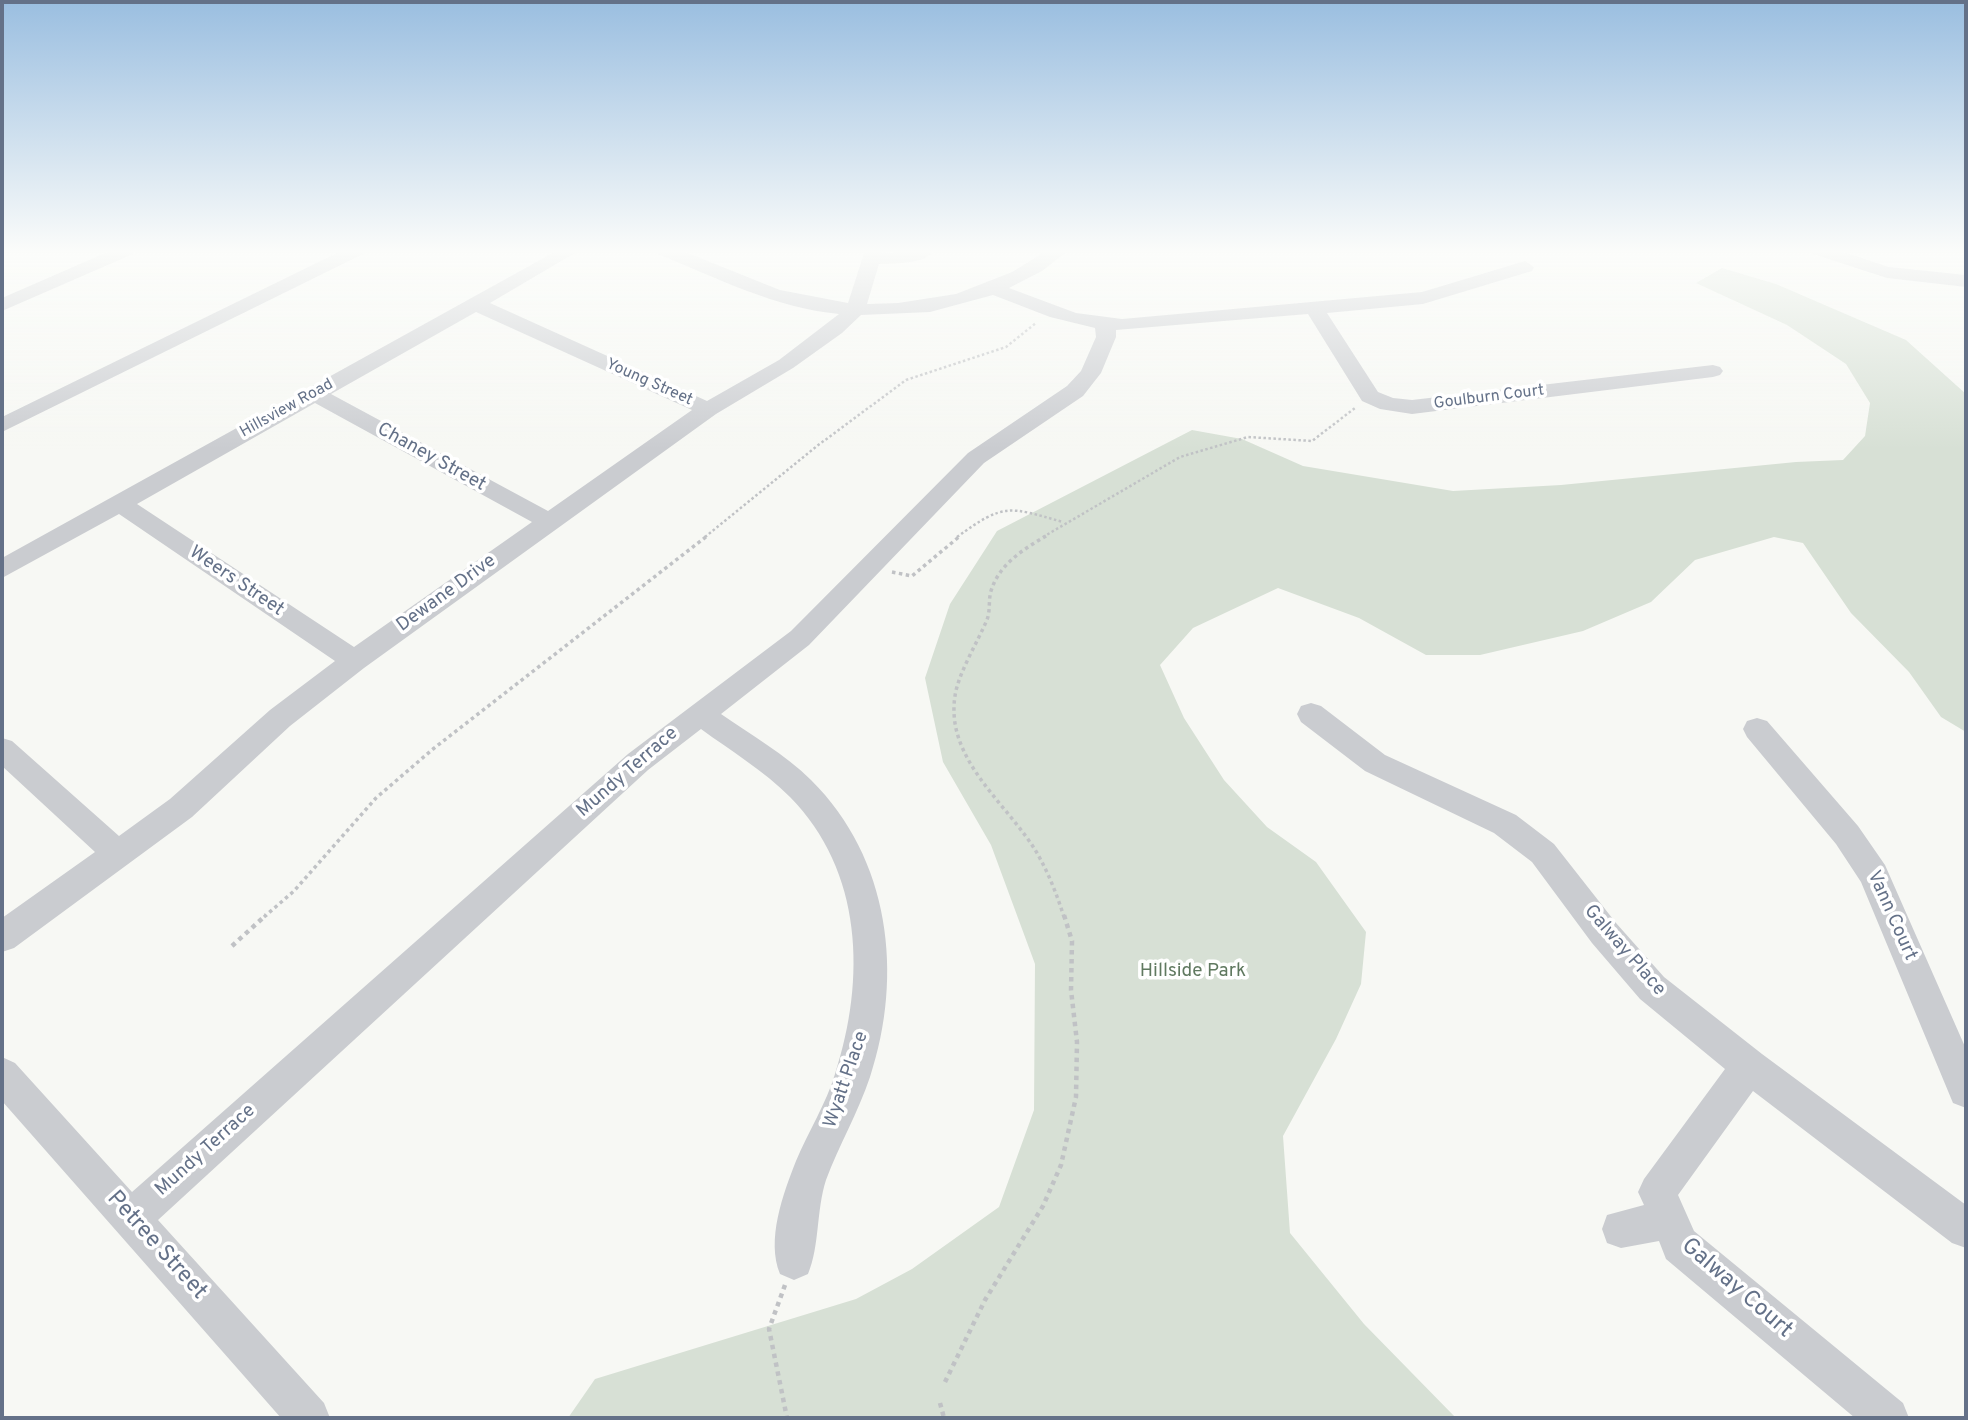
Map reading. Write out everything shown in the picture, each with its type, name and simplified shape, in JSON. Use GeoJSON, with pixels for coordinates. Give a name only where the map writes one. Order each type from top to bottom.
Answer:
{"type":"FeatureCollection","features":[{"type":"Feature","properties":{"kind":"street"},"geometry":{"type":"LineString","coordinates":[[2,425],[223,316]]}},
{"type":"Feature","properties":{"kind":"street","name":"Hillsview Road"},"geometry":{"type":"LineString","coordinates":[[2,569],[453,316]]}},
{"type":"Feature","properties":{"kind":"street","name":"Young Street"},"geometry":{"type":"LineString","coordinates":[[502,316],[708,409]]}},
{"type":"Feature","properties":{"kind":"street","name":"Dewane Drive"},"geometry":{"type":"LineString","coordinates":[[2,937],[181,808],[280,718],[354,661],[708,409],[786,363],[835,329],[848,316]]}},
{"type":"Feature","properties":{"kind":"street"},"geometry":{"type":"LineString","coordinates":[[1065,316],[1122,325],[1221,316]]}},
{"type":"Feature","properties":{"kind":"street"},"geometry":{"type":"LineString","coordinates":[[1319,316],[1370,396]]}},
{"type":"Feature","properties":{"kind":"street","name":"Mundy Terrace"},"geometry":{"type":"LineString","coordinates":[[132,1218],[631,768],[699,713],[800,638],[989,447],[1075,391],[1091,373],[1106,337],[1104,324]]}},
{"type":"Feature","properties":{"kind":"street","name":"Goulburn Court"},"geometry":{"type":"LineString","coordinates":[[1370,396],[1388,404],[1412,407],[1713,371]]}},
{"type":"Feature","properties":{"kind":"street","name":"Chaney Street"},"geometry":{"type":"LineString","coordinates":[[315,394],[548,521]]}},
{"type":"Feature","properties":{"kind":"street","name":"Weers Street"},"geometry":{"type":"LineString","coordinates":[[119,503],[354,661]]}},
{"type":"Feature","properties":{"kind":"street","name":"Wyatt Place"},"geometry":{"type":"LineString","coordinates":[[699,713],[783,774],[818,807],[846,849],[856,873],[870,925],[872,983],[862,1045],[852,1077],[803,1197],[794,1260]]}},
{"type":"Feature","properties":{"kind":"street","name":"Galway Place"},"geometry":{"type":"LineString","coordinates":[[1311,714],[1375,763],[1505,824],[1543,853],[1604,933],[1652,988],[1749,1066],[1966,1229]]}},
{"type":"Feature","properties":{"kind":"street","name":"Vann Court"},"geometry":{"type":"LineString","coordinates":[[1757,729],[1847,835],[1874,874],[1966,1090]]}},
{"type":"Feature","properties":{"kind":"street"},"geometry":{"type":"LineString","coordinates":[[2,749],[118,854]]}},
{"type":"Feature","properties":{"kind":"street","name":"Galway Court"},"geometry":{"type":"LineString","coordinates":[[1749,1066],[1657,1192],[1680,1245],[1888,1418]]}},
{"type":"Feature","properties":{"kind":"street","name":"Petree Street"},"geometry":{"type":"LineString","coordinates":[[2,1075],[309,1418]]}},
{"type":"Feature","properties":{"kind":"street"},"geometry":{"type":"LineString","coordinates":[[1621,1229],[1669,1220]]}},
{"type":"Feature","properties":{"kind":"path"},"geometry":{"type":"LineString","coordinates":[[232,946],[294,891],[376,798],[433,750],[650,582],[817,446],[906,380],[1006,347],[1044,316]]}},
{"type":"Feature","properties":{"kind":"path"},"geometry":{"type":"LineString","coordinates":[[946,1382],[985,1300],[1043,1206],[1061,1165],[1076,1097],[1077,1042],[1071,990],[1072,941],[1053,883],[1036,851],[980,778],[959,741],[954,716],[955,694],[985,626],[990,593],[996,578],[1018,552],[1064,522],[1180,457],[1248,437],[1312,441],[1370,396]]}},
{"type":"Feature","properties":{"kind":"path"},"geometry":{"type":"LineString","coordinates":[[870,566],[912,576],[990,515],[1005,509],[1064,522]]}},
{"type":"Feature","properties":{"kind":"path"},"geometry":{"type":"LineString","coordinates":[[788,1418],[769,1329],[794,1260]]}},
{"type":"Feature","properties":{"kind":"path"},"geometry":{"type":"LineString","coordinates":[[940,1403],[944,1418]]}},
{"type":"Feature","properties":{"kind":"green space","name":"Hillside Park"},"geometry":{"type":"Polygon","coordinates":[[[1768,316],[1851,316],[1906,340],[1966,394],[1966,732],[1941,717],[1909,672],[1851,613],[1803,543],[1774,537],[1695,560],[1651,602],[1583,631],[1480,655],[1426,655],[1359,618],[1278,588],[1193,628],[1160,665],[1184,718],[1224,780],[1267,827],[1316,862],[1366,932],[1361,984],[1336,1039],[1283,1136],[1290,1233],[1364,1324],[1456,1418],[568,1418],[595,1379],[856,1299],[912,1269],[999,1207],[1034,1110],[1035,964],[991,845],[943,762],[925,678],[950,604],[997,531],[1192,430],[1242,439],[1303,466],[1453,491],[1561,485],[1796,462],[1843,460],[1865,436],[1870,403],[1846,364],[1787,325],[1768,316]]]}}]}
